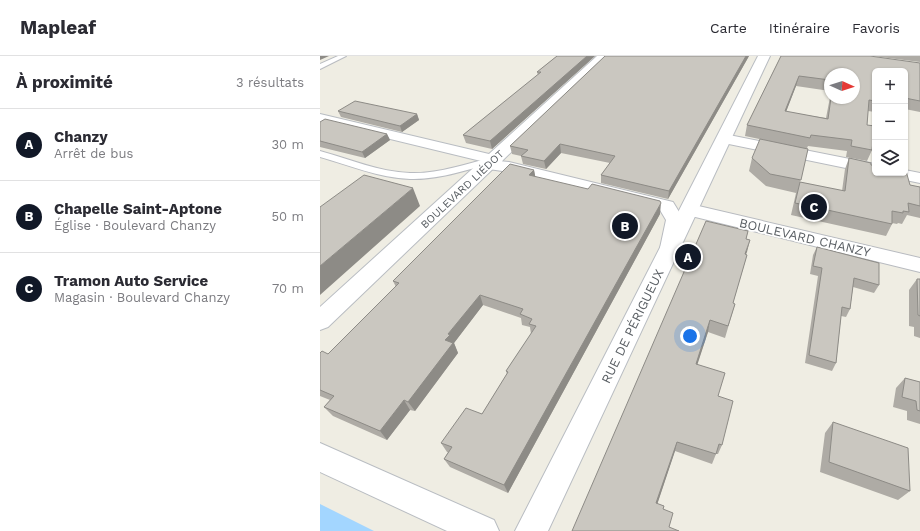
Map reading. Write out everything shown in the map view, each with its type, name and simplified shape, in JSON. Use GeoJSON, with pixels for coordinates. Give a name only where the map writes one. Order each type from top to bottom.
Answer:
{"type":"FeatureCollection","features":[{"type":"Feature","properties":{"kind":"main road","name":"BOULEVARD LIÉDOT"},"geometry":{"type":"LineString","coordinates":[[320,321],[604,56]]}},
{"type":"Feature","properties":{"kind":"main road","name":"RUE DE PÉRIGUEUX"},"geometry":{"type":"LineString","coordinates":[[531,531],[764,56]]}},
{"type":"Feature","properties":{"kind":"main road"},"geometry":{"type":"LineString","coordinates":[[320,118],[664,199],[694,201]]}},
{"type":"Feature","properties":{"kind":"main road"},"geometry":{"type":"LineString","coordinates":[[724,139],[872,168]]}},
{"type":"Feature","properties":{"kind":"main road"},"geometry":{"type":"LineString","coordinates":[[494,160],[509,167],[667,206],[675,220],[669,249]]}},
{"type":"Feature","properties":{"kind":"main road"},"geometry":{"type":"LineString","coordinates":[[908,175],[920,178]]}},
{"type":"Feature","properties":{"kind":"main road","name":"BOULEVARD CHANZY"},"geometry":{"type":"LineString","coordinates":[[694,201],[920,265]]}},
{"type":"Feature","properties":{"kind":"main road"},"geometry":{"type":"LineString","coordinates":[[320,457],[484,531]]}},
{"type":"Feature","properties":{"kind":"lane"},"geometry":{"type":"LineString","coordinates":[[320,67],[343,56]]}},
{"type":"Feature","properties":{"kind":"lane"},"geometry":{"type":"LineString","coordinates":[[320,154],[382,171],[409,176],[427,175],[494,160]]}},
{"type":"Feature","properties":{"kind":"lane"},"geometry":{"type":"LineString","coordinates":[[376,181],[395,173]]}},
{"type":"Feature","properties":{"kind":"water"},"geometry":{"type":"Polygon","coordinates":[[[320,504],[374,531],[320,531],[320,504]]]}},
{"type":"Feature","properties":{"kind":"building"},"geometry":{"type":"Polygon","coordinates":[[[557,56],[587,56],[490,141],[463,135],[541,72],[537,72],[557,56]]]}},
{"type":"Feature","properties":{"kind":"building"},"geometry":{"type":"Polygon","coordinates":[[[605,56],[746,56],[669,191],[601,175],[615,156],[560,144],[544,161],[521,156],[528,150],[510,146],[605,56]]]}},
{"type":"Feature","properties":{"kind":"building"},"geometry":{"type":"Polygon","coordinates":[[[781,56],[870,56],[920,63],[920,101],[908,99],[908,68],[872,68],[872,100],[869,100],[867,125],[872,126],[872,150],[851,146],[852,140],[811,135],[810,138],[747,125],[781,56]]]}},
{"type":"Feature","properties":{"kind":"building"},"geometry":{"type":"Polygon","coordinates":[[[355,101],[417,114],[400,126],[338,111],[355,101]]]}},
{"type":"Feature","properties":{"kind":"building"},"geometry":{"type":"Polygon","coordinates":[[[325,119],[387,134],[362,152],[320,141],[320,122],[325,119]]]}},
{"type":"Feature","properties":{"kind":"building"},"geometry":{"type":"Polygon","coordinates":[[[760,139],[808,149],[801,180],[770,174],[752,158],[760,139]]]}},
{"type":"Feature","properties":{"kind":"building"},"geometry":{"type":"Polygon","coordinates":[[[849,158],[871,163],[872,176],[907,176],[910,185],[920,187],[920,206],[908,203],[909,212],[903,211],[903,213],[892,211],[892,224],[795,203],[800,182],[845,191],[849,158]]]}},
{"type":"Feature","properties":{"kind":"building"},"geometry":{"type":"Polygon","coordinates":[[[510,164],[534,170],[529,175],[588,189],[592,184],[660,201],[661,203],[504,485],[444,459],[452,447],[441,443],[466,408],[482,414],[508,372],[506,371],[536,326],[529,324],[532,319],[520,314],[523,309],[480,295],[448,334],[450,335],[445,340],[453,343],[408,402],[404,400],[380,431],[324,407],[334,396],[320,390],[320,353],[322,351],[328,354],[399,283],[393,281],[510,164]]]}},
{"type":"Feature","properties":{"kind":"building"},"geometry":{"type":"Polygon","coordinates":[[[364,175],[413,188],[320,266],[320,207],[364,175]]]}},
{"type":"Feature","properties":{"kind":"building"},"geometry":{"type":"Polygon","coordinates":[[[706,221],[748,231],[746,239],[750,240],[745,254],[747,255],[728,326],[710,320],[696,364],[725,373],[718,396],[733,401],[722,445],[719,444],[716,454],[677,442],[656,503],[664,506],[663,509],[673,513],[669,527],[679,531],[572,531],[706,221]]]}},
{"type":"Feature","properties":{"kind":"building"},"geometry":{"type":"Polygon","coordinates":[[[817,247],[879,263],[879,285],[854,278],[850,309],[842,307],[836,363],[809,355],[822,268],[813,266],[817,247]]]}},
{"type":"Feature","properties":{"kind":"building"},"geometry":{"type":"Polygon","coordinates":[[[917,279],[920,279],[920,316],[918,315],[917,279]]]}},
{"type":"Feature","properties":{"kind":"building"},"geometry":{"type":"Polygon","coordinates":[[[905,378],[920,382],[920,411],[917,410],[916,401],[902,397],[905,378]]]}},
{"type":"Feature","properties":{"kind":"building"},"geometry":{"type":"Polygon","coordinates":[[[833,422],[908,448],[910,491],[829,462],[833,422]]]}},
{"type":"Feature","properties":{"kind":"place","name":"Tramon Auto Service"},"geometry":{"type":"Point","coordinates":[814,207]}},
{"type":"Feature","properties":{"kind":"place","name":"Chapelle Saint-Aptone"},"geometry":{"type":"Point","coordinates":[625,226]}},
{"type":"Feature","properties":{"kind":"place","name":"Chanzy"},"geometry":{"type":"Point","coordinates":[688,257]}}]}
